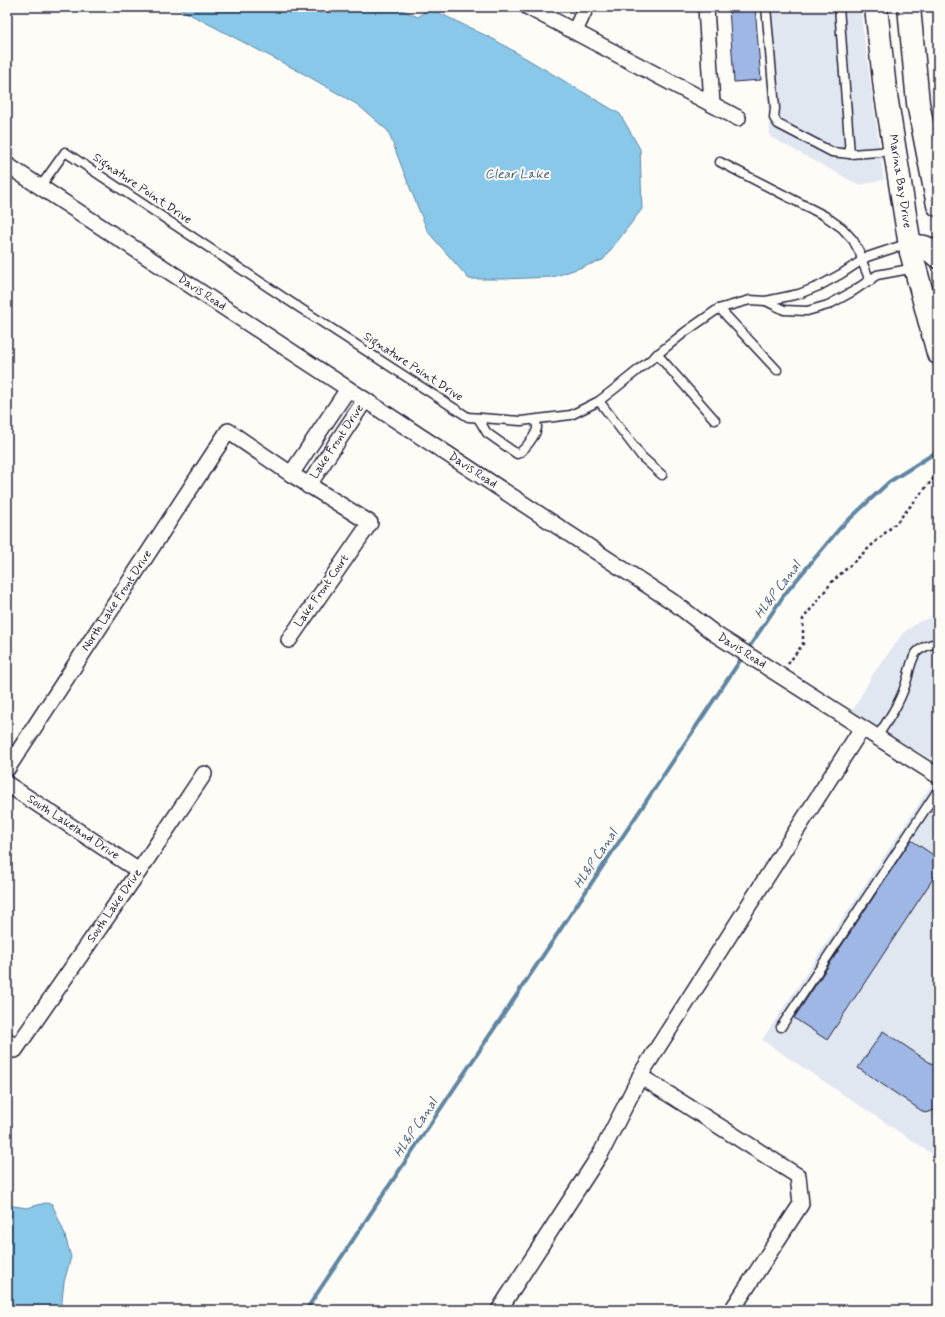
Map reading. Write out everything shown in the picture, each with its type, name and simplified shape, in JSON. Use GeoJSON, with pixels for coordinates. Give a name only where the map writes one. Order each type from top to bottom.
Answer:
{"type":"FeatureCollection","features":[{"type":"Feature","properties":{"kind":"main road","name":"Marina Bay Drive"},"geometry":{"type":"LineString","coordinates":[[876,7],[885,89],[912,254],[938,353]]}},
{"type":"Feature","properties":{"kind":"main road"},"geometry":{"type":"LineString","coordinates":[[909,7],[918,104],[938,205]]}},
{"type":"Feature","properties":{"kind":"main road"},"geometry":{"type":"LineString","coordinates":[[912,254],[916,247],[921,246],[927,248],[938,257]]}},
{"type":"Feature","properties":{"kind":"street"},"geometry":{"type":"LineString","coordinates":[[528,7],[738,118]]}},
{"type":"Feature","properties":{"kind":"street"},"geometry":{"type":"LineString","coordinates":[[574,31],[586,7]]}},
{"type":"Feature","properties":{"kind":"street"},"geometry":{"type":"LineString","coordinates":[[706,7],[712,104]]}},
{"type":"Feature","properties":{"kind":"street","name":"Davis Road"},"geometry":{"type":"LineString","coordinates":[[7,165],[676,604],[715,634],[783,671],[862,728],[938,776]]}},
{"type":"Feature","properties":{"kind":"street","name":"Lake Front Drive"},"geometry":{"type":"LineString","coordinates":[[291,474],[348,389]]}},
{"type":"Feature","properties":{"kind":"street","name":"Lake Front Drive"},"geometry":{"type":"LineString","coordinates":[[226,434],[228,431],[308,486],[365,400]]}},
{"type":"Feature","properties":{"kind":"street","name":"North Lake Front Drive"},"geometry":{"type":"LineString","coordinates":[[7,769],[226,434]]}},
{"type":"Feature","properties":{"kind":"street","name":"Lake Front Court"},"geometry":{"type":"LineString","coordinates":[[289,640],[370,523],[308,486]]}},
{"type":"Feature","properties":{"kind":"street"},"geometry":{"type":"LineString","coordinates":[[498,1310],[601,1153],[640,1076],[862,728]]}},
{"type":"Feature","properties":{"kind":"street","name":"South Lake Drive"},"geometry":{"type":"LineString","coordinates":[[7,1040],[15,1050],[204,774]]}},
{"type":"Feature","properties":{"kind":"street","name":"South Lakeland Drive"},"geometry":{"type":"LineString","coordinates":[[7,784],[139,871]]}},
{"type":"Feature","properties":{"kind":"street"},"geometry":{"type":"LineString","coordinates":[[640,1076],[798,1176],[801,1204],[732,1310]]}},
{"type":"Feature","properties":{"kind":"lane"},"geometry":{"type":"LineString","coordinates":[[766,7],[775,108],[774,118],[778,124],[832,152],[850,154],[895,151]]}},
{"type":"Feature","properties":{"kind":"lane"},"geometry":{"type":"LineString","coordinates":[[839,7],[850,154]]}},
{"type":"Feature","properties":{"kind":"lane","name":"Signature Point Drive"},"geometry":{"type":"LineString","coordinates":[[40,187],[65,152],[286,299],[468,417],[478,418],[521,421],[571,415],[599,401],[685,332],[720,309],[750,300],[766,301],[799,294],[819,286],[867,257],[912,254]]}},
{"type":"Feature","properties":{"kind":"lane"},"geometry":{"type":"LineString","coordinates":[[720,162],[826,216],[842,228],[853,240],[860,253],[870,281]]}},
{"type":"Feature","properties":{"kind":"lane","name":"Signature Point Drive"},"geometry":{"type":"LineString","coordinates":[[766,301],[784,310],[807,311],[828,305],[870,281],[877,275],[912,254]]}},
{"type":"Feature","properties":{"kind":"lane"},"geometry":{"type":"LineString","coordinates":[[720,309],[777,370]]}},
{"type":"Feature","properties":{"kind":"lane"},"geometry":{"type":"LineString","coordinates":[[657,354],[715,420]]}},
{"type":"Feature","properties":{"kind":"lane"},"geometry":{"type":"LineString","coordinates":[[599,401],[642,457],[662,475]]}},
{"type":"Feature","properties":{"kind":"lane"},"geometry":{"type":"LineString","coordinates":[[478,418],[487,433],[517,454],[522,452],[536,431],[537,425],[535,420]]}},
{"type":"Feature","properties":{"kind":"lane"},"geometry":{"type":"LineString","coordinates":[[877,737],[896,709],[906,684],[909,668],[917,651],[938,642]]}},
{"type":"Feature","properties":{"kind":"lane"},"geometry":{"type":"LineString","coordinates":[[781,1027],[938,790]]}},
{"type":"Feature","properties":{"kind":"path"},"geometry":{"type":"LineString","coordinates":[[783,671],[803,644],[803,620],[832,582],[898,521],[938,473]]}},
{"type":"Feature","properties":{"kind":"shaded area"},"geometry":{"type":"Polygon","coordinates":[[[762,7],[860,7],[884,180],[859,185],[770,137],[762,7]]]}},
{"type":"Feature","properties":{"kind":"shaded area"},"geometry":{"type":"Polygon","coordinates":[[[938,616],[938,764],[852,712],[873,674],[903,633],[920,621],[938,616]]]}},
{"type":"Feature","properties":{"kind":"shaded area"},"geometry":{"type":"Polygon","coordinates":[[[938,775],[938,1158],[762,1040],[938,775]]]}},
{"type":"Feature","properties":{"kind":"water","name":"Clear Lake"},"geometry":{"type":"Polygon","coordinates":[[[176,7],[395,7],[418,17],[429,8],[495,40],[620,114],[640,149],[642,209],[603,260],[553,277],[469,279],[428,232],[388,131],[358,105],[306,75],[176,7]]]}},
{"type":"Feature","properties":{"kind":"water"},"geometry":{"type":"Polygon","coordinates":[[[45,1203],[52,1204],[64,1232],[71,1257],[64,1282],[61,1310],[7,1310],[7,1205],[27,1208],[45,1203]]]}},
{"type":"Feature","properties":{"kind":"building"},"geometry":{"type":"Polygon","coordinates":[[[755,7],[761,80],[734,82],[729,8],[755,7]]]}},
{"type":"Feature","properties":{"kind":"building"},"geometry":{"type":"Polygon","coordinates":[[[911,840],[938,858],[938,871],[827,1040],[794,1018],[911,840]]]}},
{"type":"Feature","properties":{"kind":"building"},"geometry":{"type":"Polygon","coordinates":[[[883,1031],[938,1068],[938,1109],[925,1113],[858,1068],[883,1031]]]}},
{"type":"Feature","properties":{"kind":"waterway","name":"HL&P Canal"},"geometry":{"type":"LineString","coordinates":[[306,1310],[784,595],[840,528],[889,482],[938,451]]}}]}
